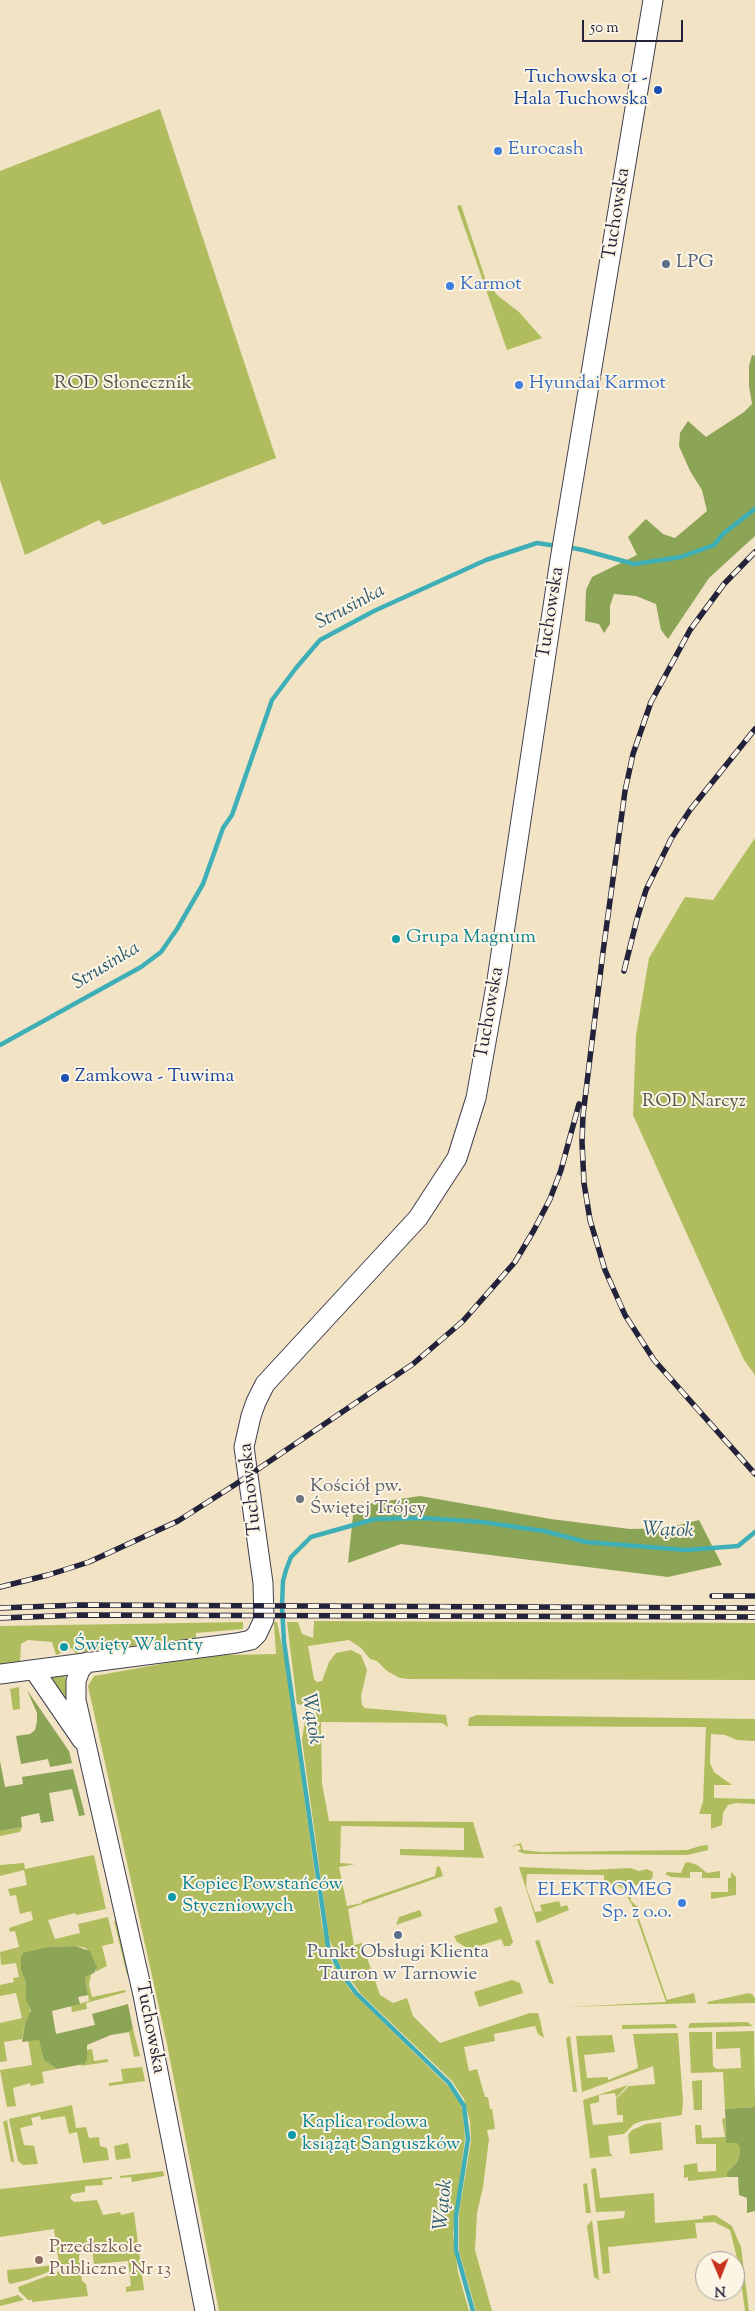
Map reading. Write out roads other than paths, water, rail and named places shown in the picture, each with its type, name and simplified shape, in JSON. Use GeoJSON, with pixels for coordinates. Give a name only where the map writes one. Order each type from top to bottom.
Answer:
{"type":"FeatureCollection","features":[{"type":"Feature","properties":{"kind":"street","name":"Tuchowska"},"geometry":{"type":"LineString","coordinates":[[205,2311],[143,1995],[75,1690],[78,1675],[87,1662],[237,1643],[251,1640],[261,1629],[264,1619],[263,1583],[244,1447],[251,1416],[265,1384],[418,1218],[457,1158],[476,1098],[497,980],[560,560],[653,0]]}},
{"type":"Feature","properties":{"kind":"street"},"geometry":{"type":"LineString","coordinates":[[0,1674],[87,1662]]}},
{"type":"Feature","properties":{"kind":"street","name":"Tuchowska"},"geometry":{"type":"LineString","coordinates":[[34,1670],[87,1747]]}},
{"type":"Feature","properties":{"kind":"waterway","name":"Strusinka"},"geometry":{"type":"LineString","coordinates":[[567,547],[634,564],[681,557],[714,545],[724,533],[755,509]]}},
{"type":"Feature","properties":{"kind":"waterway","name":"Strusinka"},"geometry":{"type":"LineString","coordinates":[[0,1045],[141,967],[161,952],[177,929],[203,884],[223,828],[232,815],[272,700],[320,640],[374,611],[486,560],[537,543],[557,546]]}},
{"type":"Feature","properties":{"kind":"waterway","name":"Wątok"},"geometry":{"type":"LineString","coordinates":[[473,2311],[456,2250],[456,2216],[468,2139],[464,2106],[449,2083],[356,1993],[341,1973],[328,1946],[284,1642],[282,1606],[283,1581],[286,1570],[291,1557],[311,1537],[375,1519],[423,1518],[482,1522],[544,1531],[586,1542],[686,1550],[738,1546],[755,1532]]}},
{"type":"Feature","properties":{"kind":"railway"},"geometry":{"type":"LineString","coordinates":[[755,552],[724,584],[690,630],[651,702],[633,754],[625,791],[603,952],[583,1115],[582,1142],[584,1183],[590,1220],[605,1270],[625,1315],[654,1360],[755,1474]]}},
{"type":"Feature","properties":{"kind":"railway"},"geometry":{"type":"LineString","coordinates":[[624,971],[646,890],[671,839],[690,810],[755,729]]}},
{"type":"Feature","properties":{"kind":"railway"},"geometry":{"type":"LineString","coordinates":[[0,1587],[89,1562],[178,1521],[413,1364],[463,1321],[515,1262],[550,1199],[561,1170],[579,1104]]}},
{"type":"Feature","properties":{"kind":"railway"},"geometry":{"type":"LineString","coordinates":[[712,1596],[755,1596]]}},
{"type":"Feature","properties":{"kind":"railway"},"geometry":{"type":"LineString","coordinates":[[0,1608],[80,1605],[755,1608]]}},
{"type":"Feature","properties":{"kind":"railway"},"geometry":{"type":"LineString","coordinates":[[0,1618],[81,1615],[755,1617]]}},
{"type":"Feature","properties":{"kind":"place","name":"Tuchowska 01 - Hala Tuchowska"},"geometry":{"type":"Point","coordinates":[658,90]}},
{"type":"Feature","properties":{"kind":"place","name":"Eurocash"},"geometry":{"type":"Point","coordinates":[498,151]}},
{"type":"Feature","properties":{"kind":"place","name":"LPG"},"geometry":{"type":"Point","coordinates":[666,264]}},
{"type":"Feature","properties":{"kind":"place","name":"Karmot"},"geometry":{"type":"Point","coordinates":[450,286]}},
{"type":"Feature","properties":{"kind":"place","name":"Hyundai Karmot"},"geometry":{"type":"Point","coordinates":[519,385]}},
{"type":"Feature","properties":{"kind":"place","name":"Grupa Magnum"},"geometry":{"type":"Point","coordinates":[396,939]}},
{"type":"Feature","properties":{"kind":"place","name":"Zamkowa - Tuwima"},"geometry":{"type":"Point","coordinates":[65,1078]}},
{"type":"Feature","properties":{"kind":"place","name":"Kościół pw. Świętej Trójcy"},"geometry":{"type":"Point","coordinates":[300,1499]}},
{"type":"Feature","properties":{"kind":"place","name":"Święty Walenty"},"geometry":{"type":"Point","coordinates":[64,1647]}},
{"type":"Feature","properties":{"kind":"place","name":"Kopiec Powstańców Styczniowych"},"geometry":{"type":"Point","coordinates":[172,1897]}},
{"type":"Feature","properties":{"kind":"place","name":"ELEKTROMEG Sp. z o.o."},"geometry":{"type":"Point","coordinates":[682,1903]}},
{"type":"Feature","properties":{"kind":"place","name":"Punkt Obsługi Klienta Tauron w Tarnowie"},"geometry":{"type":"Point","coordinates":[398,1935]}},
{"type":"Feature","properties":{"kind":"place","name":"Kaplica rodowa książąt Sanguszków"},"geometry":{"type":"Point","coordinates":[292,2135]}},
{"type":"Feature","properties":{"kind":"place","name":"Przedszkole Publiczne Nr 13"},"geometry":{"type":"Point","coordinates":[39,2260]}},
{"type":"Feature","properties":{"kind":"park label","name":"ROD Słonecznik"},"geometry":{"type":"Point","coordinates":[123,385]}},
{"type":"Feature","properties":{"kind":"park label","name":"ROD Narcyz"},"geometry":{"type":"Point","coordinates":[694,1103]}}]}
